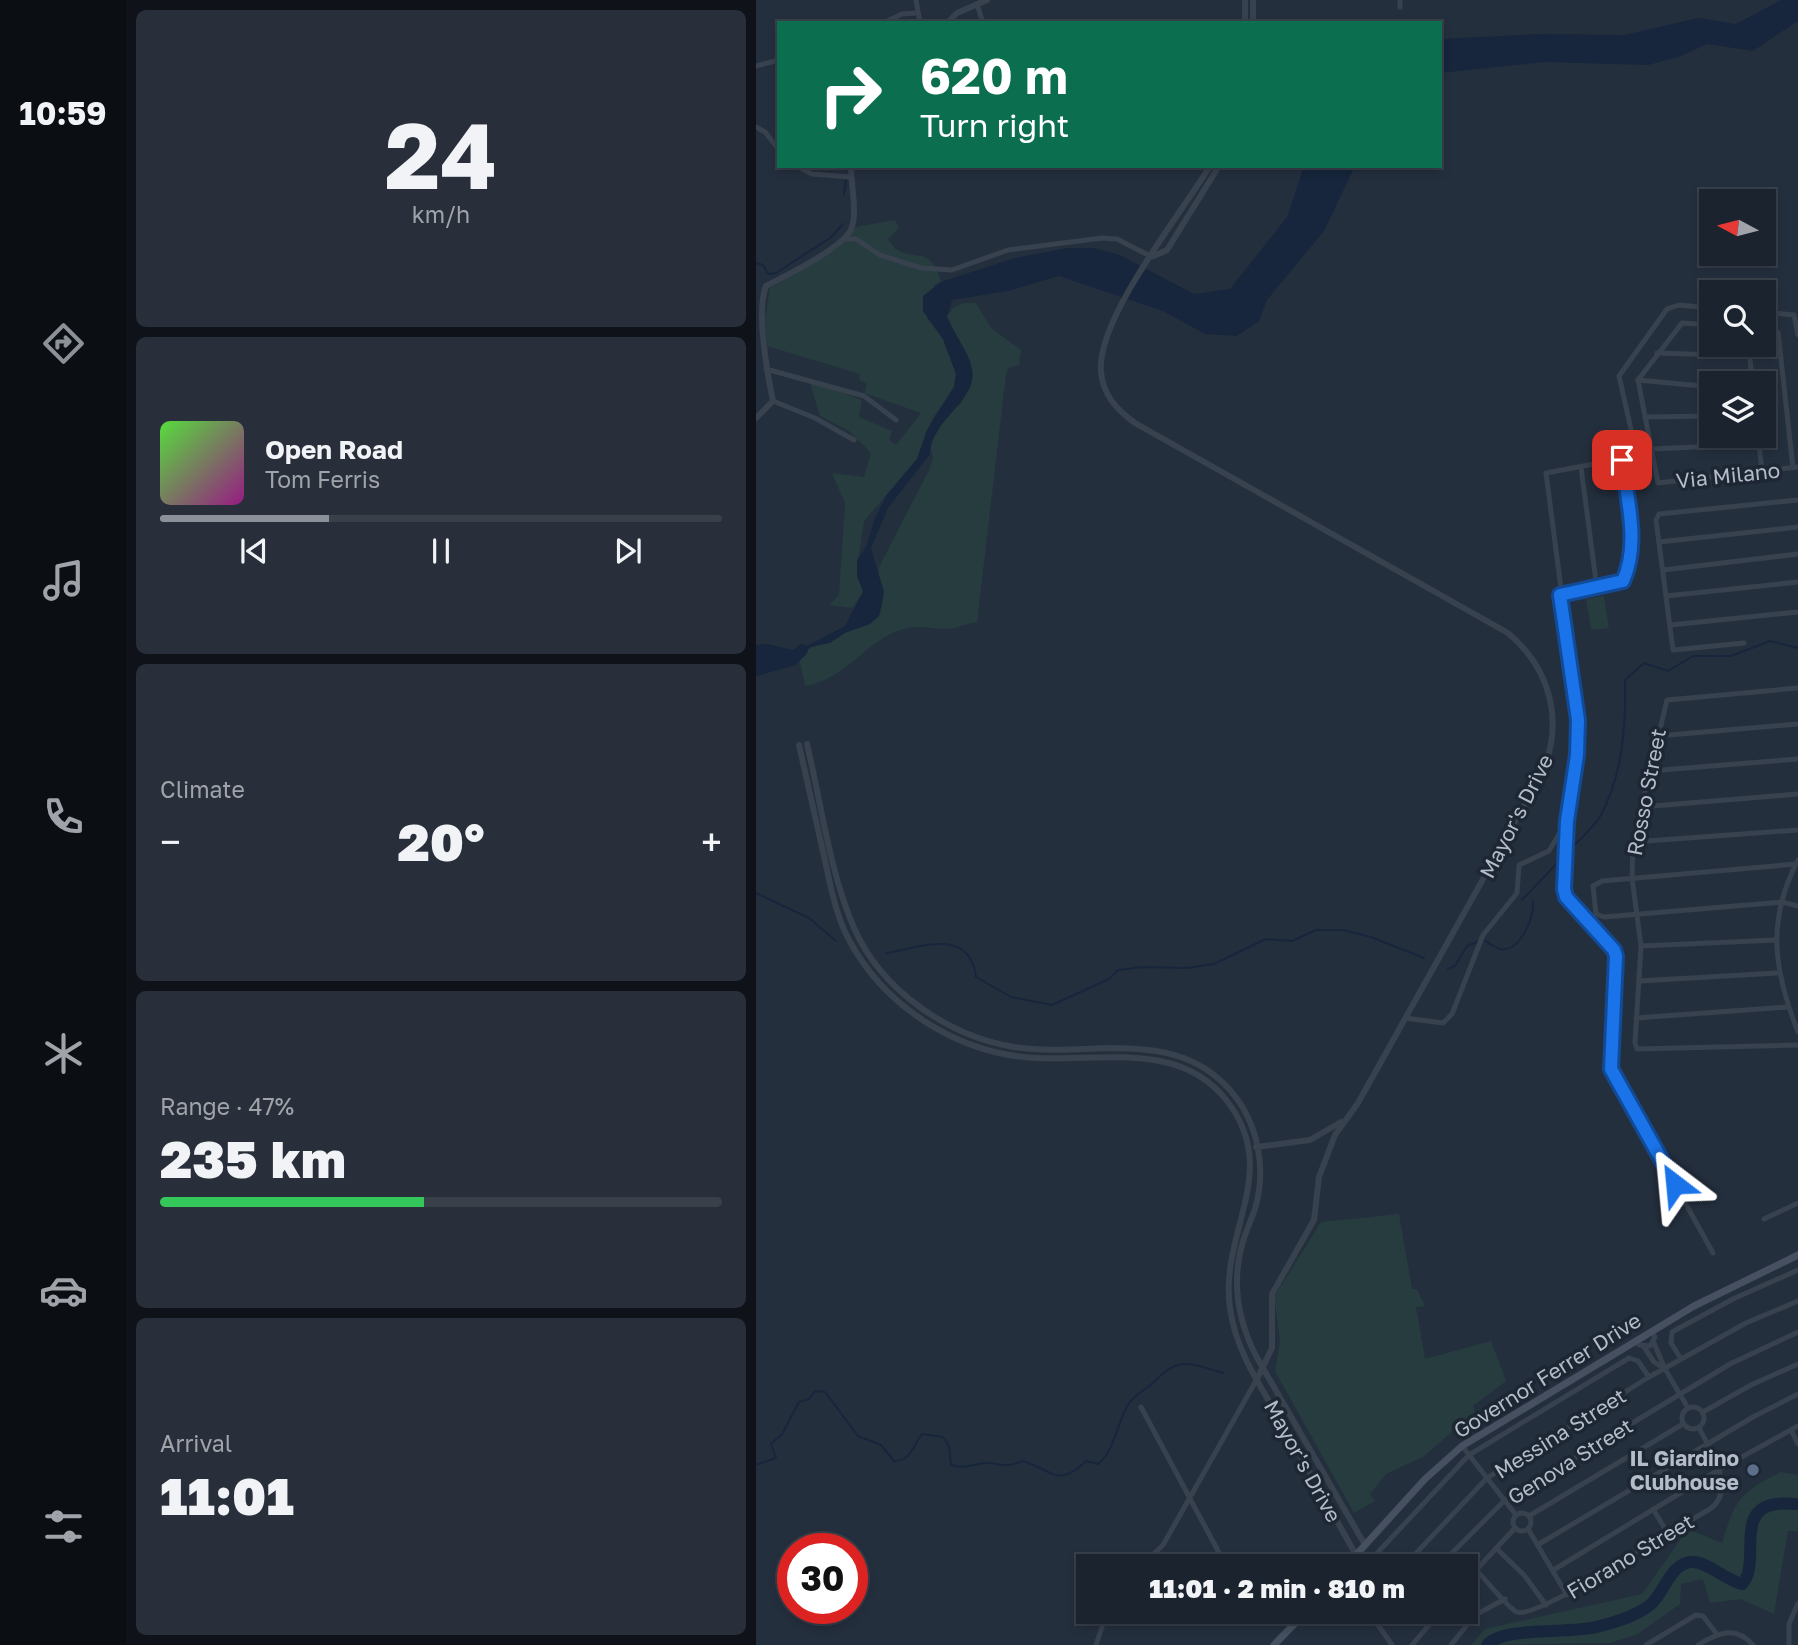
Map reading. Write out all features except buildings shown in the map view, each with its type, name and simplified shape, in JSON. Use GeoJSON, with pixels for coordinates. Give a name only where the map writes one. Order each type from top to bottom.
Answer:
{"type":"FeatureCollection","features":[{"type":"Feature","properties":{"kind":"main road","name":"Governor Ferrer Drive"},"geometry":{"type":"LineString","coordinates":[[1357,1554],[1425,1479],[1462,1446],[1636,1340],[1733,1285],[1798,1255]]}},
{"type":"Feature","properties":{"kind":"main road"},"geometry":{"type":"LineString","coordinates":[[1274,1645],[1294,1624]]}},
{"type":"Feature","properties":{"kind":"street"},"geometry":{"type":"LineString","coordinates":[[916,0],[920,21]]}},
{"type":"Feature","properties":{"kind":"street"},"geometry":{"type":"LineString","coordinates":[[949,21],[957,13],[987,0]]}},
{"type":"Feature","properties":{"kind":"street"},"geometry":{"type":"LineString","coordinates":[[1245,0],[1245,21]]}},
{"type":"Feature","properties":{"kind":"street"},"geometry":{"type":"LineString","coordinates":[[1252,0],[1253,21]]}},
{"type":"Feature","properties":{"kind":"street"},"geometry":{"type":"LineString","coordinates":[[1400,0],[1400,7]]}},
{"type":"Feature","properties":{"kind":"street"},"geometry":{"type":"LineString","coordinates":[[977,4],[982,21]]}},
{"type":"Feature","properties":{"kind":"street"},"geometry":{"type":"LineString","coordinates":[[888,21],[918,12]]}},
{"type":"Feature","properties":{"kind":"street"},"geometry":{"type":"LineString","coordinates":[[756,66],[777,61]]}},
{"type":"Feature","properties":{"kind":"street"},"geometry":{"type":"LineString","coordinates":[[756,127],[765,132],[777,147]]}},
{"type":"Feature","properties":{"kind":"street"},"geometry":{"type":"LineString","coordinates":[[800,168],[812,174],[851,177]]}},
{"type":"Feature","properties":{"kind":"street"},"geometry":{"type":"LineString","coordinates":[[773,401],[758,311],[762,291],[766,285],[843,239],[852,227],[851,168]]}},
{"type":"Feature","properties":{"kind":"street","name":"Mayor's Drive"},"geometry":{"type":"LineString","coordinates":[[1209,168],[1117,313],[1104,347],[1101,374],[1110,400],[1121,412],[1497,626],[1519,642],[1543,676],[1553,712],[1552,744],[1545,767],[1358,1103],[1345,1119],[1322,1165],[1314,1220],[1272,1293],[1273,1341],[1264,1368],[1257,1379],[1355,1554]]}},
{"type":"Feature","properties":{"kind":"street","name":"Mayor's Drive"},"geometry":{"type":"LineString","coordinates":[[1150,259],[1167,250],[1218,168]]}},
{"type":"Feature","properties":{"kind":"street"},"geometry":{"type":"LineString","coordinates":[[843,239],[856,239],[880,255],[921,268],[952,270],[1008,250],[1091,239],[1117,239],[1150,259]]}},
{"type":"Feature","properties":{"kind":"street"},"geometry":{"type":"LineString","coordinates":[[1699,308],[1670,307],[1619,376],[1637,456],[1546,472],[1578,720],[1577,755],[1567,821],[1566,897],[1610,944],[1616,956],[1611,1069],[1713,1253]]}},
{"type":"Feature","properties":{"kind":"street"},"geometry":{"type":"LineString","coordinates":[[1776,314],[1794,316],[1798,335]]}},
{"type":"Feature","properties":{"kind":"street"},"geometry":{"type":"LineString","coordinates":[[1699,325],[1682,323],[1638,380],[1652,449],[1699,447]]}},
{"type":"Feature","properties":{"kind":"street"},"geometry":{"type":"LineString","coordinates":[[1776,332],[1796,468]]}},
{"type":"Feature","properties":{"kind":"street"},"geometry":{"type":"LineString","coordinates":[[1657,353],[1699,354]]}},
{"type":"Feature","properties":{"kind":"street"},"geometry":{"type":"LineString","coordinates":[[766,369],[864,396],[896,420]]}},
{"type":"Feature","properties":{"kind":"street"},"geometry":{"type":"LineString","coordinates":[[1638,380],[1699,386]]}},
{"type":"Feature","properties":{"kind":"street"},"geometry":{"type":"LineString","coordinates":[[756,418],[773,401]]}},
{"type":"Feature","properties":{"kind":"street"},"geometry":{"type":"LineString","coordinates":[[773,401],[816,418],[853,440]]}},
{"type":"Feature","properties":{"kind":"street"},"geometry":{"type":"LineString","coordinates":[[1645,417],[1699,416]]}},
{"type":"Feature","properties":{"kind":"street"},"geometry":{"type":"LineString","coordinates":[[1789,431],[1798,430]]}},
{"type":"Feature","properties":{"kind":"street"},"geometry":{"type":"LineString","coordinates":[[1759,448],[1762,471]]}},
{"type":"Feature","properties":{"kind":"street","name":"Via Milano"},"geometry":{"type":"LineString","coordinates":[[1652,449],[1658,483],[1796,468]]}},
{"type":"Feature","properties":{"kind":"street"},"geometry":{"type":"LineString","coordinates":[[1560,595],[1621,584],[1628,569],[1632,532],[1622,460]]}},
{"type":"Feature","properties":{"kind":"street"},"geometry":{"type":"LineString","coordinates":[[1581,467],[1597,589]]}},
{"type":"Feature","properties":{"kind":"street"},"geometry":{"type":"LineString","coordinates":[[1745,643],[1673,650],[1656,520],[1660,514],[1798,500]]}},
{"type":"Feature","properties":{"kind":"street"},"geometry":{"type":"LineString","coordinates":[[1659,542],[1798,527]]}},
{"type":"Feature","properties":{"kind":"street"},"geometry":{"type":"LineString","coordinates":[[1663,570],[1798,554]]}},
{"type":"Feature","properties":{"kind":"street"},"geometry":{"type":"LineString","coordinates":[[1666,596],[1798,582]]}},
{"type":"Feature","properties":{"kind":"street"},"geometry":{"type":"LineString","coordinates":[[1670,625],[1798,612]]}},
{"type":"Feature","properties":{"kind":"street","name":"Rosso Street"},"geometry":{"type":"LineString","coordinates":[[1798,688],[1669,699],[1665,703],[1633,842],[1632,878],[1641,946],[1636,1018],[1637,1049],[1798,1045]]}},
{"type":"Feature","properties":{"kind":"street"},"geometry":{"type":"LineString","coordinates":[[1657,736],[1798,723]]}},
{"type":"Feature","properties":{"kind":"street"},"geometry":{"type":"LineString","coordinates":[[807,744],[849,916],[868,953],[900,990],[945,1023],[992,1042],[1036,1049],[1146,1048],[1191,1060],[1214,1074],[1237,1099],[1250,1119],[1258,1147],[1260,1169],[1258,1195],[1240,1252],[1237,1291],[1247,1336],[1264,1368]]}},
{"type":"Feature","properties":{"kind":"street"},"geometry":{"type":"LineString","coordinates":[[799,745],[842,924],[862,960],[904,1006],[939,1030],[1000,1053],[1036,1058],[1148,1058],[1180,1065],[1203,1077],[1222,1094],[1240,1121],[1250,1147],[1251,1184],[1231,1250],[1228,1296],[1237,1339],[1257,1379],[1163,1545],[1154,1554]]}},
{"type":"Feature","properties":{"kind":"street"},"geometry":{"type":"LineString","coordinates":[[1649,771],[1798,759]]}},
{"type":"Feature","properties":{"kind":"street"},"geometry":{"type":"LineString","coordinates":[[1641,807],[1798,794]]}},
{"type":"Feature","properties":{"kind":"street"},"geometry":{"type":"LineString","coordinates":[[1405,1018],[1443,1023],[1452,1014],[1483,935],[1517,893],[1519,865],[1549,851],[1567,821]]}},
{"type":"Feature","properties":{"kind":"street"},"geometry":{"type":"LineString","coordinates":[[1633,842],[1798,830]]}},
{"type":"Feature","properties":{"kind":"street"},"geometry":{"type":"LineString","coordinates":[[1798,906],[1782,902],[1601,916],[1593,908],[1595,883],[1797,862],[1782,902],[1776,940],[1777,973],[1798,1032]]}},
{"type":"Feature","properties":{"kind":"street"},"geometry":{"type":"LineString","coordinates":[[1641,946],[1776,940]]}},
{"type":"Feature","properties":{"kind":"street"},"geometry":{"type":"LineString","coordinates":[[1639,981],[1777,973]]}},
{"type":"Feature","properties":{"kind":"street"},"geometry":{"type":"LineString","coordinates":[[1636,1018],[1788,1007]]}},
{"type":"Feature","properties":{"kind":"street"},"geometry":{"type":"LineString","coordinates":[[1250,1147],[1310,1140],[1345,1119]]}},
{"type":"Feature","properties":{"kind":"street"},"geometry":{"type":"LineString","coordinates":[[1764,1219],[1798,1203]]}},
{"type":"Feature","properties":{"kind":"street"},"geometry":{"type":"LineString","coordinates":[[1681,1359],[1671,1343],[1672,1332],[1732,1299],[1798,1270]]}},
{"type":"Feature","properties":{"kind":"street","name":"Messina Street"},"geometry":{"type":"LineString","coordinates":[[1415,1554],[1487,1478],[1649,1377],[1746,1323],[1798,1301]]}},
{"type":"Feature","properties":{"kind":"street"},"geometry":{"type":"LineString","coordinates":[[1652,1331],[1665,1369],[1688,1408]]}},
{"type":"Feature","properties":{"kind":"street","name":"Genova Street"},"geometry":{"type":"LineString","coordinates":[[1451,1554],[1505,1500],[1730,1364],[1798,1332]]}},
{"type":"Feature","properties":{"kind":"street"},"geometry":{"type":"LineString","coordinates":[[1636,1340],[1654,1362],[1665,1369]]}},
{"type":"Feature","properties":{"kind":"street"},"geometry":{"type":"LineString","coordinates":[[1644,1347],[1654,1343]]}},
{"type":"Feature","properties":{"kind":"street"},"geometry":{"type":"LineString","coordinates":[[1376,1554],[1469,1455],[1629,1358],[1638,1361],[1649,1377]]}},
{"type":"Feature","properties":{"kind":"street"},"geometry":{"type":"LineString","coordinates":[[1703,1412],[1751,1385],[1798,1364]]}},
{"type":"Feature","properties":{"kind":"street","name":"Mayor's Drive"},"geometry":{"type":"LineString","coordinates":[[1264,1368],[1365,1545]]}},
{"type":"Feature","properties":{"kind":"street"},"geometry":{"type":"LineString","coordinates":[[1539,1544],[1707,1444],[1798,1394]]}},
{"type":"Feature","properties":{"kind":"street"},"geometry":{"type":"LineString","coordinates":[[1141,1407],[1219,1554]]}},
{"type":"Feature","properties":{"kind":"street"},"geometry":{"type":"LineString","coordinates":[[1696,1407],[1703,1412],[1705,1421],[1699,1428],[1690,1430],[1683,1424],[1682,1415],[1688,1408],[1696,1407]]}},
{"type":"Feature","properties":{"kind":"street"},"geometry":{"type":"LineString","coordinates":[[1462,1446],[1516,1515],[1529,1516],[1683,1424]]}},
{"type":"Feature","properties":{"kind":"street"},"geometry":{"type":"LineString","coordinates":[[1555,1569],[1720,1469],[1798,1426]]}},
{"type":"Feature","properties":{"kind":"street"},"geometry":{"type":"LineString","coordinates":[[1699,1428],[1720,1469]]}},
{"type":"Feature","properties":{"kind":"street"},"geometry":{"type":"LineString","coordinates":[[1791,1430],[1798,1444]]}},
{"type":"Feature","properties":{"kind":"street","name":"Fiorano Street"},"geometry":{"type":"LineString","coordinates":[[1505,1600],[1512,1610],[1520,1613],[1546,1605],[1714,1506],[1719,1494],[1720,1469]]}},
{"type":"Feature","properties":{"kind":"street"},"geometry":{"type":"LineString","coordinates":[[1653,1509],[1667,1532]]}},
{"type":"Feature","properties":{"kind":"street"},"geometry":{"type":"LineString","coordinates":[[1515,1528],[1513,1520],[1516,1515]]}},
{"type":"Feature","properties":{"kind":"street"},"geometry":{"type":"LineString","coordinates":[[1515,1528],[1522,1531],[1528,1529],[1531,1522],[1529,1516]]}},
{"type":"Feature","properties":{"kind":"street"},"geometry":{"type":"LineString","coordinates":[[1478,1568],[1515,1528]]}},
{"type":"Feature","properties":{"kind":"street"},"geometry":{"type":"LineString","coordinates":[[1528,1529],[1555,1569],[1567,1595]]}},
{"type":"Feature","properties":{"kind":"street"},"geometry":{"type":"LineString","coordinates":[[1496,1548],[1524,1575],[1546,1605]]}},
{"type":"Feature","properties":{"kind":"street"},"geometry":{"type":"LineString","coordinates":[[1451,1645],[1475,1615],[1505,1600],[1478,1572]]}},
{"type":"Feature","properties":{"kind":"street"},"geometry":{"type":"LineString","coordinates":[[1789,1645],[1789,1624],[1798,1602]]}},
{"type":"Feature","properties":{"kind":"street"},"geometry":{"type":"LineString","coordinates":[[1647,1645],[1696,1615],[1703,1616],[1716,1633]]}},
{"type":"Feature","properties":{"kind":"street"},"geometry":{"type":"LineString","coordinates":[[1096,1645],[1103,1624]]}},
{"type":"Feature","properties":{"kind":"street"},"geometry":{"type":"LineString","coordinates":[[1412,1645],[1430,1624]]}},
{"type":"Feature","properties":{"kind":"street"},"geometry":{"type":"LineString","coordinates":[[1379,1626],[1392,1645]]}},
{"type":"Feature","properties":{"kind":"street"},"geometry":{"type":"LineString","coordinates":[[1698,1645],[1716,1633],[1734,1633],[1753,1645]]}},
{"type":"Feature","properties":{"kind":"green space"},"geometry":{"type":"Polygon","coordinates":[[[895,220],[899,228],[888,239],[902,252],[930,261],[941,282],[934,285],[927,318],[943,339],[956,374],[954,387],[932,419],[917,459],[864,521],[857,568],[863,592],[852,608],[829,605],[839,595],[845,503],[832,473],[864,477],[871,453],[849,431],[820,416],[809,380],[862,400],[859,417],[892,431],[889,440],[896,445],[921,413],[864,393],[867,384],[859,380],[860,374],[767,346],[765,319],[770,288],[827,255],[856,227],[895,220]]]}},
{"type":"Feature","properties":{"kind":"green space"},"geometry":{"type":"Polygon","coordinates":[[[964,303],[976,303],[991,328],[1021,350],[1019,365],[1008,368],[1006,374],[977,623],[946,629],[912,627],[893,633],[833,675],[805,686],[799,657],[817,644],[879,616],[883,600],[879,567],[930,468],[933,459],[930,445],[947,414],[961,404],[971,364],[947,316],[954,307],[964,303]]]}},
{"type":"Feature","properties":{"kind":"green space"},"geometry":{"type":"Polygon","coordinates":[[[1604,596],[1609,628],[1591,630],[1586,599],[1604,596]]]}},
{"type":"Feature","properties":{"kind":"green space"},"geometry":{"type":"Polygon","coordinates":[[[1399,1214],[1412,1289],[1417,1289],[1425,1306],[1416,1307],[1425,1359],[1491,1341],[1506,1381],[1473,1406],[1475,1412],[1423,1457],[1386,1474],[1370,1494],[1375,1501],[1354,1513],[1275,1371],[1280,1341],[1274,1297],[1321,1222],[1399,1214]]]}},
{"type":"Feature","properties":{"kind":"green space"},"geometry":{"type":"Polygon","coordinates":[[[1781,1472],[1798,1475],[1798,1531],[1788,1531],[1774,1614],[1740,1599],[1710,1603],[1703,1579],[1681,1584],[1680,1604],[1638,1634],[1610,1643],[1471,1645],[1485,1629],[1642,1594],[1688,1529],[1722,1543],[1741,1499],[1756,1485],[1781,1472]]]}},
{"type":"Feature","properties":{"kind":"water"},"geometry":{"type":"Polygon","coordinates":[[[1781,0],[1798,0],[1798,21],[1753,51],[1707,44],[1681,56],[1648,65],[1545,62],[1442,73],[1442,39],[1539,34],[1624,35],[1698,18],[1736,24],[1781,0]]]}},
{"type":"Feature","properties":{"kind":"water"},"geometry":{"type":"Polygon","coordinates":[[[1303,168],[1354,168],[1324,231],[1267,300],[1259,321],[1237,336],[1205,334],[1163,311],[1059,276],[1008,291],[952,300],[947,317],[969,359],[972,377],[963,399],[938,429],[930,454],[888,508],[871,548],[884,592],[879,616],[870,624],[845,633],[830,643],[810,647],[799,657],[756,672],[756,645],[768,644],[797,651],[845,626],[863,592],[857,576],[857,560],[866,547],[874,521],[886,496],[917,459],[927,430],[954,387],[956,374],[943,339],[923,311],[923,296],[941,282],[1015,258],[1068,248],[1094,248],[1120,255],[1194,294],[1230,289],[1287,217],[1303,168]]]}},
{"type":"Feature","properties":{"kind":"waterway"},"geometry":{"type":"LineString","coordinates":[[844,195],[846,180]]}},
{"type":"Feature","properties":{"kind":"waterway"},"geometry":{"type":"LineString","coordinates":[[756,263],[763,265],[768,274],[776,273],[830,238],[843,224]]}},
{"type":"Feature","properties":{"kind":"waterway"},"geometry":{"type":"LineString","coordinates":[[1568,852],[1598,820],[1608,799],[1622,749],[1625,680],[1644,663],[1668,671],[1693,656],[1731,656],[1770,641],[1798,648]]}},
{"type":"Feature","properties":{"kind":"waterway"},"geometry":{"type":"LineString","coordinates":[[756,670],[792,660],[802,650]]}},
{"type":"Feature","properties":{"kind":"waterway"},"geometry":{"type":"LineString","coordinates":[[1522,900],[1564,856]]}},
{"type":"Feature","properties":{"kind":"waterway"},"geometry":{"type":"LineString","coordinates":[[756,893],[809,918],[836,941]]}},
{"type":"Feature","properties":{"kind":"waterway"},"geometry":{"type":"LineString","coordinates":[[1485,941],[1500,949],[1514,945],[1529,924],[1533,901]]}},
{"type":"Feature","properties":{"kind":"waterway"},"geometry":{"type":"LineString","coordinates":[[886,953],[928,945],[953,946],[964,951],[972,961],[976,977],[1011,997],[1052,1005],[1109,979],[1118,970],[1143,967],[1187,968],[1214,964],[1266,939],[1292,941],[1316,930],[1343,930],[1371,937],[1424,958]]}},
{"type":"Feature","properties":{"kind":"waterway"},"geometry":{"type":"LineString","coordinates":[[1448,969],[1455,966],[1467,946],[1479,941]]}},
{"type":"Feature","properties":{"kind":"waterway"},"geometry":{"type":"LineString","coordinates":[[756,1465],[776,1458],[771,1444],[782,1434],[799,1402],[809,1399],[815,1391],[825,1392],[858,1436],[881,1445],[894,1461],[908,1456],[922,1434],[943,1437],[949,1446],[951,1465],[1005,1465],[1023,1461],[1062,1476],[1086,1461],[1098,1464],[1109,1451],[1130,1402],[1171,1368],[1186,1364],[1223,1373]]}},
{"type":"Feature","properties":{"kind":"waterway"},"geometry":{"type":"LineString","coordinates":[[1487,1645],[1507,1635],[1585,1629],[1631,1616],[1650,1605],[1673,1572],[1686,1563],[1700,1563],[1742,1584],[1750,1563],[1750,1538],[1755,1516],[1763,1508],[1776,1504],[1798,1504]]}},
{"type":"Feature","properties":{"kind":"place","name":"IL Giardino Clubhouse"},"geometry":{"type":"Point","coordinates":[1753,1470]}},
{"type":"Feature","properties":{"kind":"route"},"geometry":{"type":"LineString","coordinates":[[1622,460],[1632,532],[1628,569],[1623,581],[1621,584],[1560,595],[1578,720],[1577,755],[1567,821],[1564,889],[1566,897],[1614,950],[1616,956],[1611,1069],[1675,1184]]}}]}
